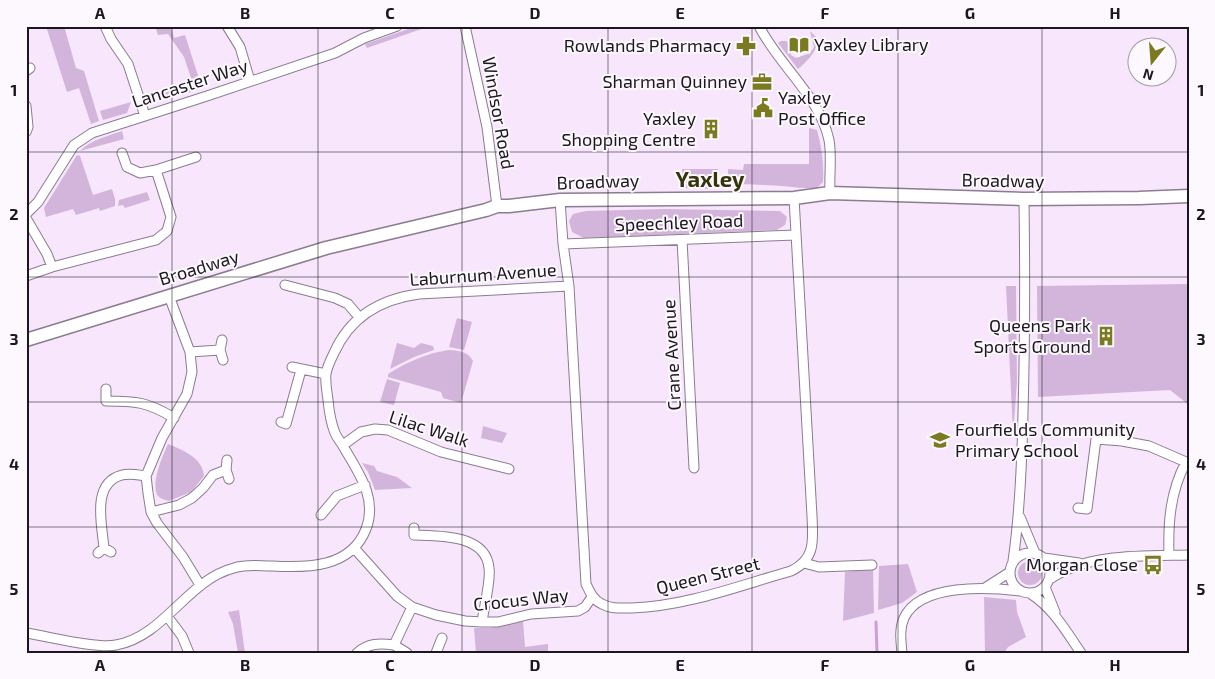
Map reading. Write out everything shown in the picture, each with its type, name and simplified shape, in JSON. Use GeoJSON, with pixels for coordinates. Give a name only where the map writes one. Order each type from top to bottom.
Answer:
{"type":"FeatureCollection","features":[{"type":"Feature","properties":{"kind":"main road","name":"Broadway"},"geometry":{"type":"LineString","coordinates":[[26,340],[326,248],[497,206],[560,200],[794,198],[830,193],[1024,199],[1189,196]]}},
{"type":"Feature","properties":{"kind":"street"},"geometry":{"type":"LineString","coordinates":[[105,26],[111,40],[128,64],[145,116]]}},
{"type":"Feature","properties":{"kind":"street"},"geometry":{"type":"LineString","coordinates":[[227,26],[240,47],[250,81]]}},
{"type":"Feature","properties":{"kind":"street","name":"Lancaster Way"},"geometry":{"type":"LineString","coordinates":[[26,214],[38,202],[74,145],[92,133],[335,53],[364,38],[397,26]]}},
{"type":"Feature","properties":{"kind":"street","name":"Windsor Road"},"geometry":{"type":"LineString","coordinates":[[465,26],[487,127],[497,206]]}},
{"type":"Feature","properties":{"kind":"street"},"geometry":{"type":"LineString","coordinates":[[759,26],[768,44],[819,112],[829,140],[830,193]]}},
{"type":"Feature","properties":{"kind":"street"},"geometry":{"type":"LineString","coordinates":[[26,106],[28,127],[26,132]]}},
{"type":"Feature","properties":{"kind":"street"},"geometry":{"type":"LineString","coordinates":[[122,153],[127,167],[140,173],[156,170],[196,157]]}},
{"type":"Feature","properties":{"kind":"street"},"geometry":{"type":"LineString","coordinates":[[26,276],[52,267],[156,240],[168,231],[171,217],[156,170]]}},
{"type":"Feature","properties":{"kind":"street"},"geometry":{"type":"LineString","coordinates":[[794,198],[813,539],[811,552],[804,563],[819,567],[872,565]]}},
{"type":"Feature","properties":{"kind":"street"},"geometry":{"type":"LineString","coordinates":[[1020,591],[1012,584],[1010,572],[1014,561],[1020,517],[1025,346],[1024,199]]}},
{"type":"Feature","properties":{"kind":"street"},"geometry":{"type":"LineString","coordinates":[[560,200],[563,244],[569,286],[586,584],[592,597]]}},
{"type":"Feature","properties":{"kind":"street"},"geometry":{"type":"LineString","coordinates":[[26,218],[47,254],[52,267]]}},
{"type":"Feature","properties":{"kind":"street","name":"Speechley Road"},"geometry":{"type":"LineString","coordinates":[[563,244],[796,235]]}},
{"type":"Feature","properties":{"kind":"street","name":"Crane Avenue"},"geometry":{"type":"LineString","coordinates":[[682,240],[694,468]]}},
{"type":"Feature","properties":{"kind":"street"},"geometry":{"type":"LineString","coordinates":[[285,285],[302,286],[348,304],[359,317]]}},
{"type":"Feature","properties":{"kind":"street","name":"Laburnum Avenue"},"geometry":{"type":"LineString","coordinates":[[355,548],[369,520],[370,506],[365,485],[335,434],[329,413],[326,374],[337,345],[344,333],[359,317],[379,305],[401,296],[569,286]]}},
{"type":"Feature","properties":{"kind":"street"},"geometry":{"type":"LineString","coordinates":[[169,296],[190,352],[192,372],[187,394],[159,444],[146,476],[151,512],[164,535],[183,557],[200,585]]}},
{"type":"Feature","properties":{"kind":"street"},"geometry":{"type":"LineString","coordinates":[[222,340],[220,350],[223,360]]}},
{"type":"Feature","properties":{"kind":"street"},"geometry":{"type":"LineString","coordinates":[[190,352],[220,350]]}},
{"type":"Feature","properties":{"kind":"street"},"geometry":{"type":"LineString","coordinates":[[281,422],[286,424],[297,368],[326,374]]}},
{"type":"Feature","properties":{"kind":"street"},"geometry":{"type":"LineString","coordinates":[[106,389],[106,401],[140,402],[155,407],[174,418]]}},
{"type":"Feature","properties":{"kind":"street","name":"Lilac Walk"},"geometry":{"type":"LineString","coordinates":[[343,445],[362,432],[375,429],[388,430],[441,452],[509,469]]}},
{"type":"Feature","properties":{"kind":"street"},"geometry":{"type":"LineString","coordinates":[[1078,508],[1087,509],[1096,439],[1148,446],[1187,459],[1178,476],[1171,502],[1168,526],[1169,555]]}},
{"type":"Feature","properties":{"kind":"street"},"geometry":{"type":"LineString","coordinates":[[151,512],[179,505],[192,498],[213,475],[226,465],[229,479]]}},
{"type":"Feature","properties":{"kind":"street"},"geometry":{"type":"LineString","coordinates":[[104,551],[100,504],[102,493],[114,478],[120,475],[146,476]]}},
{"type":"Feature","properties":{"kind":"street"},"geometry":{"type":"LineString","coordinates":[[322,510],[338,496],[365,485]]}},
{"type":"Feature","properties":{"kind":"street"},"geometry":{"type":"LineString","coordinates":[[1020,517],[1035,553]]}},
{"type":"Feature","properties":{"kind":"street"},"geometry":{"type":"LineString","coordinates":[[414,536],[451,537],[474,545],[483,551],[488,560],[490,574],[482,622]]}},
{"type":"Feature","properties":{"kind":"street"},"geometry":{"type":"LineString","coordinates":[[26,632],[114,649],[148,630],[167,616],[200,585],[223,571],[236,567],[250,566],[306,567],[346,556],[355,548]]}},
{"type":"Feature","properties":{"kind":"street","name":"Crocus Way"},"geometry":{"type":"LineString","coordinates":[[355,548],[397,596],[412,607],[436,616],[465,621],[498,622],[530,614],[578,611],[585,607],[592,597]]}},
{"type":"Feature","properties":{"kind":"street"},"geometry":{"type":"LineString","coordinates":[[1014,561],[1022,554],[1035,553],[1044,558],[1084,564]]}},
{"type":"Feature","properties":{"kind":"street"},"geometry":{"type":"LineString","coordinates":[[1031,594],[1038,593],[1062,571],[1084,564],[1125,557],[1189,555]]}},
{"type":"Feature","properties":{"kind":"street"},"geometry":{"type":"LineString","coordinates":[[1044,558],[1050,568],[1048,583],[1056,616]]}},
{"type":"Feature","properties":{"kind":"street","name":"Queen Street"},"geometry":{"type":"LineString","coordinates":[[592,597],[601,604],[612,608],[658,607],[683,603],[791,572],[804,563]]}},
{"type":"Feature","properties":{"kind":"street"},"geometry":{"type":"LineString","coordinates":[[985,588],[1010,572]]}},
{"type":"Feature","properties":{"kind":"street"},"geometry":{"type":"LineString","coordinates":[[902,653],[901,629],[905,616],[911,608],[926,598],[945,591],[985,588],[1020,591],[1031,594],[1043,602],[1056,616],[1081,653]]}},
{"type":"Feature","properties":{"kind":"street"},"geometry":{"type":"LineString","coordinates":[[394,645],[412,607]]}},
{"type":"Feature","properties":{"kind":"street"},"geometry":{"type":"LineString","coordinates":[[167,616],[182,636],[189,653]]}},
{"type":"Feature","properties":{"kind":"street"},"geometry":{"type":"LineString","coordinates":[[436,653],[442,638]]}},
{"type":"Feature","properties":{"kind":"street"},"geometry":{"type":"LineString","coordinates":[[357,653],[368,646],[379,643],[394,645],[407,653]]}},
{"type":"Feature","properties":{"kind":"shaded area"},"geometry":{"type":"Polygon","coordinates":[[[46,26],[64,26],[76,68],[84,71],[99,121],[91,124],[79,88],[67,92],[46,26]]]}},
{"type":"Feature","properties":{"kind":"shaded area"},"geometry":{"type":"Polygon","coordinates":[[[155,26],[171,26],[174,38],[185,35],[202,88],[195,90],[184,57],[168,34],[158,35],[155,26]]]}},
{"type":"Feature","properties":{"kind":"shaded area"},"geometry":{"type":"Polygon","coordinates":[[[417,26],[430,26],[367,48],[365,44],[417,26]]]}},
{"type":"Feature","properties":{"kind":"shaded area"},"geometry":{"type":"Polygon","coordinates":[[[810,31],[816,37],[816,46],[812,55],[798,69],[778,43],[787,41],[791,55],[796,58],[810,53],[814,47],[810,31]]]}},
{"type":"Feature","properties":{"kind":"shaded area"},"geometry":{"type":"Polygon","coordinates":[[[188,84],[191,92],[167,99],[152,94],[188,84]]]}},
{"type":"Feature","properties":{"kind":"shaded area"},"geometry":{"type":"Polygon","coordinates":[[[131,102],[127,113],[103,120],[100,111],[131,102]]]}},
{"type":"Feature","properties":{"kind":"shaded area"},"geometry":{"type":"Polygon","coordinates":[[[809,128],[817,130],[822,156],[823,182],[817,188],[728,182],[728,169],[743,170],[744,164],[809,164],[809,128]]]}},
{"type":"Feature","properties":{"kind":"shaded area"},"geometry":{"type":"Polygon","coordinates":[[[122,131],[124,139],[80,151],[94,141],[122,131]]]}},
{"type":"Feature","properties":{"kind":"shaded area"},"geometry":{"type":"Polygon","coordinates":[[[77,155],[80,156],[93,195],[112,189],[115,206],[100,211],[99,208],[76,215],[73,209],[46,217],[44,208],[77,155]]]}},
{"type":"Feature","properties":{"kind":"shaded area"},"geometry":{"type":"Polygon","coordinates":[[[682,169],[718,169],[717,182],[708,189],[683,188],[682,169]]]}},
{"type":"Feature","properties":{"kind":"shaded area"},"geometry":{"type":"Polygon","coordinates":[[[147,192],[150,200],[125,208],[123,205],[118,206],[119,200],[147,192]]]}},
{"type":"Feature","properties":{"kind":"shaded area"},"geometry":{"type":"Polygon","coordinates":[[[664,209],[780,211],[787,217],[785,225],[777,230],[584,238],[572,232],[569,221],[573,214],[586,211],[664,209]]]}},
{"type":"Feature","properties":{"kind":"shaded area"},"geometry":{"type":"Polygon","coordinates":[[[1189,284],[1189,405],[1170,390],[1038,397],[1037,286],[1189,284]]]}},
{"type":"Feature","properties":{"kind":"shaded area"},"geometry":{"type":"Polygon","coordinates":[[[1006,286],[1016,286],[1017,382],[1013,434],[1006,286]]]}},
{"type":"Feature","properties":{"kind":"shaded area"},"geometry":{"type":"Polygon","coordinates":[[[457,318],[472,322],[464,350],[449,347],[457,318]]]}},
{"type":"Feature","properties":{"kind":"shaded area"},"geometry":{"type":"Polygon","coordinates":[[[397,343],[414,348],[421,343],[433,346],[434,350],[414,357],[390,369],[397,343]]]}},
{"type":"Feature","properties":{"kind":"shaded area"},"geometry":{"type":"Polygon","coordinates":[[[449,350],[466,353],[473,361],[461,403],[443,398],[441,392],[388,377],[388,374],[410,362],[433,353],[449,350]]]}},
{"type":"Feature","properties":{"kind":"shaded area"},"geometry":{"type":"Polygon","coordinates":[[[387,379],[400,383],[394,405],[380,402],[387,379]]]}},
{"type":"Feature","properties":{"kind":"shaded area"},"geometry":{"type":"Polygon","coordinates":[[[483,426],[507,433],[502,443],[481,438],[483,426]]]}},
{"type":"Feature","properties":{"kind":"shaded area"},"geometry":{"type":"Polygon","coordinates":[[[168,444],[186,452],[196,460],[203,470],[204,476],[191,492],[169,501],[158,496],[155,484],[168,444]]]}},
{"type":"Feature","properties":{"kind":"shaded area"},"geometry":{"type":"Polygon","coordinates":[[[362,463],[374,466],[377,471],[397,477],[412,488],[375,490],[368,472],[362,463]]]}},
{"type":"Feature","properties":{"kind":"shaded area"},"geometry":{"type":"Polygon","coordinates":[[[1030,561],[1038,565],[1042,573],[1038,581],[1030,585],[1022,581],[1018,573],[1022,565],[1030,561]]]}},
{"type":"Feature","properties":{"kind":"shaded area"},"geometry":{"type":"Polygon","coordinates":[[[908,564],[917,592],[902,603],[878,610],[879,566],[908,564]]]}},
{"type":"Feature","properties":{"kind":"shaded area"},"geometry":{"type":"Polygon","coordinates":[[[873,569],[874,613],[843,621],[845,572],[873,569]]]}},
{"type":"Feature","properties":{"kind":"shaded area"},"geometry":{"type":"Polygon","coordinates":[[[984,597],[1016,600],[1017,612],[1026,637],[1008,647],[1004,653],[985,653],[984,597]]]}},
{"type":"Feature","properties":{"kind":"shaded area"},"geometry":{"type":"Polygon","coordinates":[[[239,610],[245,653],[238,653],[233,624],[228,612],[239,610]]]}},
{"type":"Feature","properties":{"kind":"shaded area"},"geometry":{"type":"Polygon","coordinates":[[[523,621],[525,647],[548,644],[548,653],[476,653],[474,628],[490,628],[523,621]]]}},
{"type":"Feature","properties":{"kind":"waterway"},"geometry":{"type":"LineString","coordinates":[[876,622],[877,653]]}},
{"type":"Feature","properties":{"kind":"place","name":"Yaxley Library"},"geometry":{"type":"Point","coordinates":[799,45]}},
{"type":"Feature","properties":{"kind":"place","name":"Rowlands Pharmacy"},"geometry":{"type":"Point","coordinates":[746,46]}},
{"type":"Feature","properties":{"kind":"place","name":"Sharman Quinney"},"geometry":{"type":"Point","coordinates":[762,82]}},
{"type":"Feature","properties":{"kind":"place","name":"Yaxley Post Office"},"geometry":{"type":"Point","coordinates":[763,108]}},
{"type":"Feature","properties":{"kind":"place","name":"Yaxley Shopping Centre"},"geometry":{"type":"Point","coordinates":[711,129]}},
{"type":"Feature","properties":{"kind":"place","name":"Queens Park Sports Ground"},"geometry":{"type":"Point","coordinates":[1106,336]}},
{"type":"Feature","properties":{"kind":"place","name":"Fourfields Community Primary School"},"geometry":{"type":"Point","coordinates":[940,440]}},
{"type":"Feature","properties":{"kind":"place","name":"Morgan Close"},"geometry":{"type":"Point","coordinates":[1153,565]}},
{"type":"Feature","properties":{"kind":"district","name":"Yaxley"},"geometry":{"type":"Point","coordinates":[710,179]}}]}
